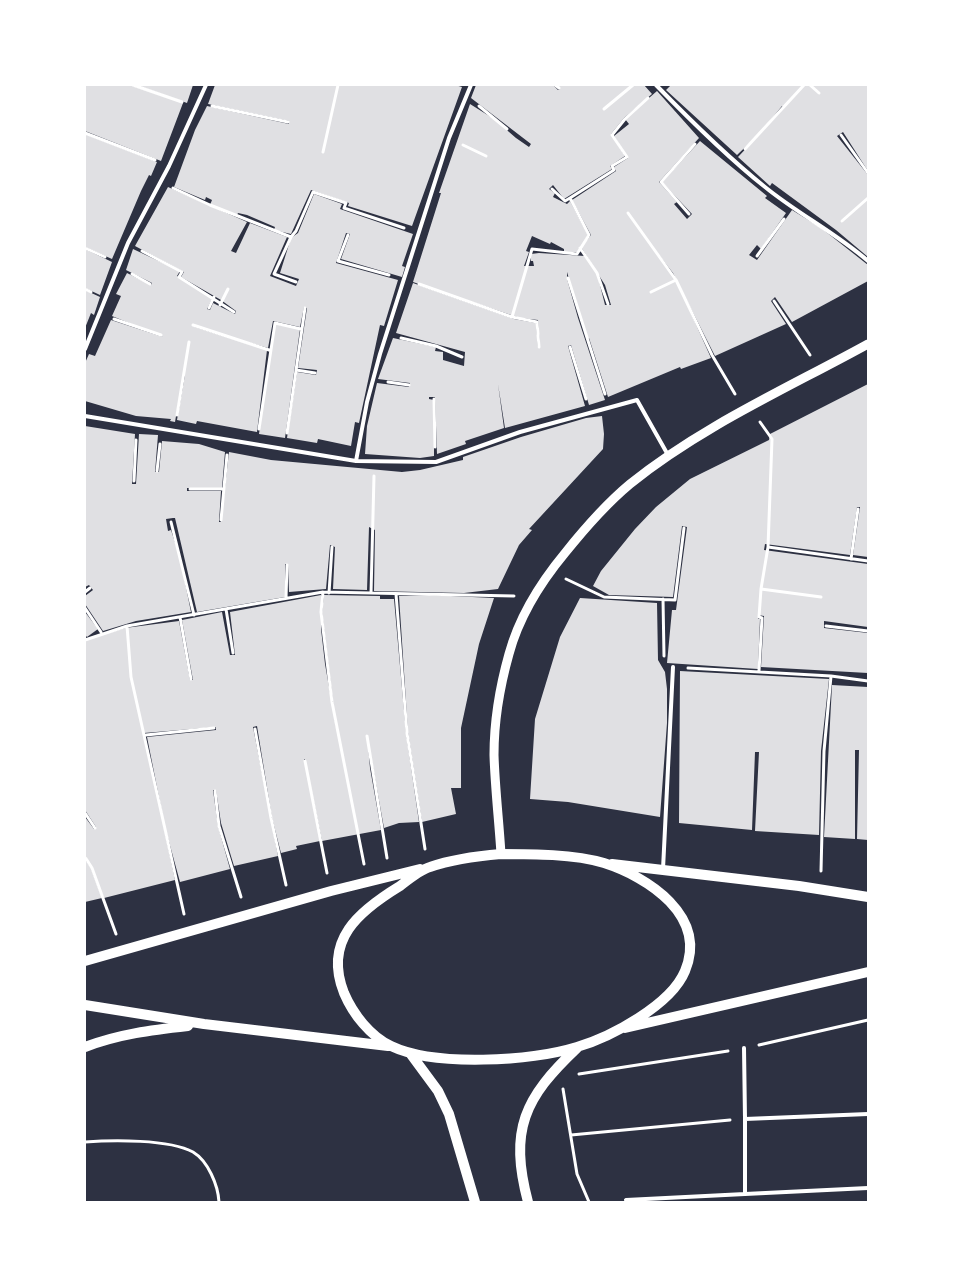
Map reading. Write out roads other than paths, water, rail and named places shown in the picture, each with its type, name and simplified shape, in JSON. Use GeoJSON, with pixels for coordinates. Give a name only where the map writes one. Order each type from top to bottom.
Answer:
{"type":"FeatureCollection","features":[{"type":"Feature","properties":{"kind":"main road"},"geometry":{"type":"LineString","coordinates":[[85,961],[331,891],[472,857],[501,854],[539,854],[820,889],[868,897]]}},
{"type":"Feature","properties":{"kind":"main road"},"geometry":{"type":"LineString","coordinates":[[604,863],[654,886],[667,897],[688,928],[691,946],[686,970],[676,986],[658,1004],[619,1030]]}},
{"type":"Feature","properties":{"kind":"main road"},"geometry":{"type":"LineString","coordinates":[[389,1046],[362,1024],[348,1002],[341,985],[338,968],[339,952],[343,938],[355,920],[369,905],[428,867]]}},
{"type":"Feature","properties":{"kind":"main road"},"geometry":{"type":"LineString","coordinates":[[85,1005],[204,1024],[389,1046],[410,1053],[468,1060],[517,1057],[577,1047],[619,1030],[868,972]]}},
{"type":"Feature","properties":{"kind":"main road"},"geometry":{"type":"LineString","coordinates":[[85,1047],[134,1032],[204,1024]]}},
{"type":"Feature","properties":{"kind":"main road"},"geometry":{"type":"LineString","coordinates":[[528,1202],[520,1172],[520,1129],[537,1090],[577,1047]]}},
{"type":"Feature","properties":{"kind":"main road"},"geometry":{"type":"LineString","coordinates":[[410,1053],[438,1091],[449,1114],[475,1202]]}},
{"type":"Feature","properties":{"kind":"street"},"geometry":{"type":"LineString","coordinates":[[501,854],[494,754],[500,700],[509,654],[534,597],[550,572],[589,523],[630,484],[669,456],[747,408],[868,344]]}},
{"type":"Feature","properties":{"kind":"lane"},"geometry":{"type":"LineString","coordinates":[[85,348],[128,243],[159,182],[170,166],[206,85]]}},
{"type":"Feature","properties":{"kind":"lane"},"geometry":{"type":"LineString","coordinates":[[356,461],[366,402],[386,334],[449,138],[470,85]]}},
{"type":"Feature","properties":{"kind":"lane"},"geometry":{"type":"LineString","coordinates":[[658,87],[704,135],[766,188],[831,232],[868,262]]}},
{"type":"Feature","properties":{"kind":"lane"},"geometry":{"type":"LineString","coordinates":[[85,416],[356,461],[436,462],[520,432],[589,411],[637,400],[669,456]]}},
{"type":"Feature","properties":{"kind":"lane"},"geometry":{"type":"LineString","coordinates":[[663,869],[673,667]]}},
{"type":"Feature","properties":{"kind":"lane"},"geometry":{"type":"LineString","coordinates":[[744,1048],[745,1194]]}},
{"type":"Feature","properties":{"kind":"lane"},"geometry":{"type":"LineString","coordinates":[[745,1119],[868,1114]]}},
{"type":"Feature","properties":{"kind":"lane"},"geometry":{"type":"LineString","coordinates":[[627,1202],[626,1200],[868,1188]]}}]}
